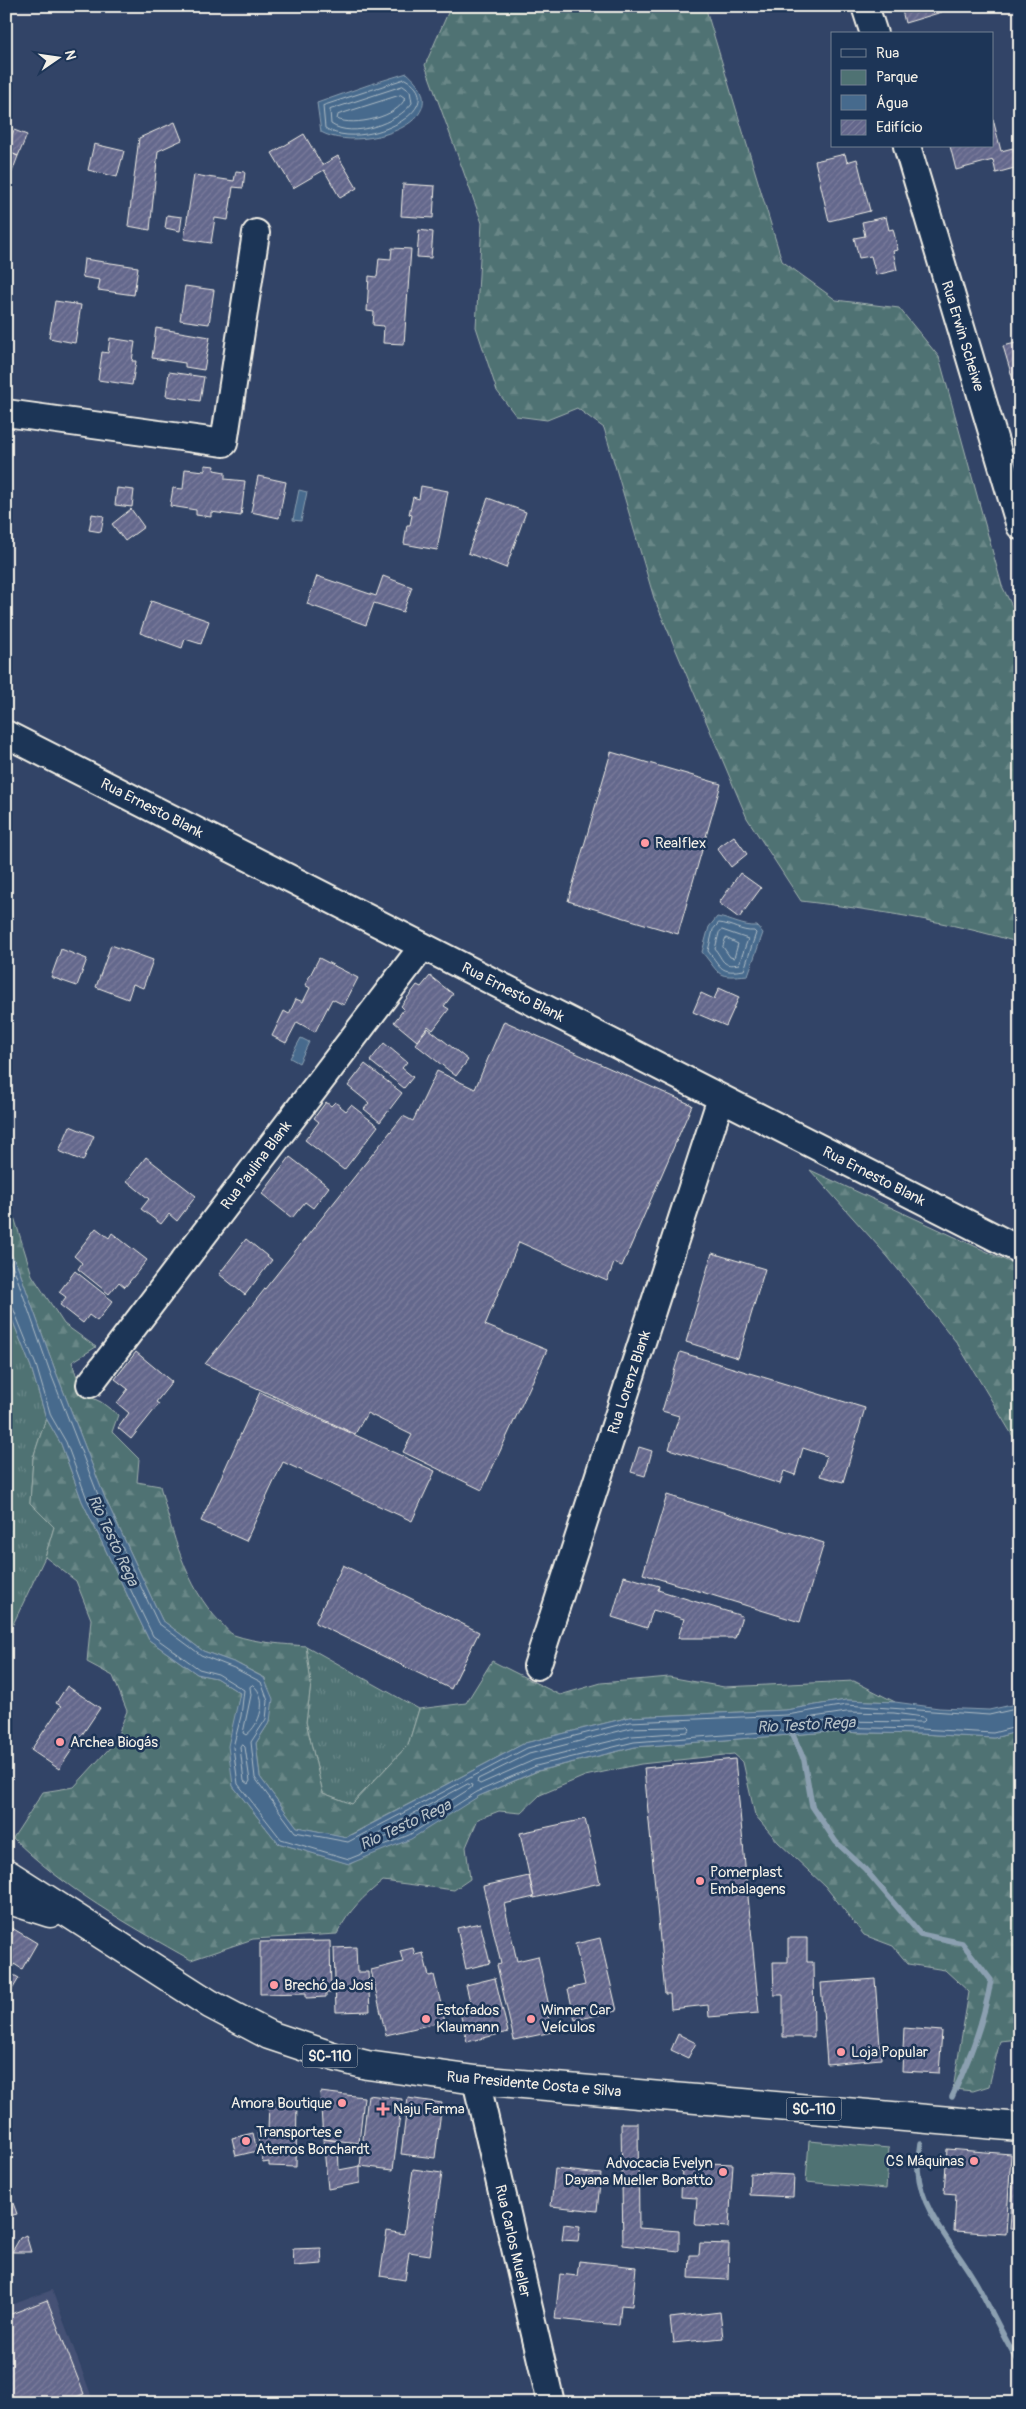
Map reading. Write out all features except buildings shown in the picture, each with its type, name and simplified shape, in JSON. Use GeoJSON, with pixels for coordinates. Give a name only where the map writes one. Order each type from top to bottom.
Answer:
{"type":"FeatureCollection","features":[{"type":"Feature","properties":{"kind":"main road","name":"Rua Presidente Costa e Silva"},"geometry":{"type":"LineString","coordinates":[[6,1873],[210,2004],[269,2034],[335,2057],[367,2065],[476,2080],[1020,2127]]}},
{"type":"Feature","properties":{"kind":"main road","name":"Rua Presidente Costa e Silva"},"geometry":{"type":"LineString","coordinates":[[6,1899],[84,1924]]}},
{"type":"Feature","properties":{"kind":"street"},"geometry":{"type":"LineString","coordinates":[[865,6],[873,32]]}},
{"type":"Feature","properties":{"kind":"street","name":"Rua Erwin Scheiwe"},"geometry":{"type":"LineString","coordinates":[[908,148],[1020,526]]}},
{"type":"Feature","properties":{"kind":"street"},"geometry":{"type":"LineString","coordinates":[[6,413],[224,443],[256,233]]}},
{"type":"Feature","properties":{"kind":"street","name":"Rua Ernesto Blank"},"geometry":{"type":"LineString","coordinates":[[6,734],[1020,1250]]}},
{"type":"Feature","properties":{"kind":"street","name":"Rua Paulina Blank"},"geometry":{"type":"LineString","coordinates":[[90,1384],[423,946]]}},
{"type":"Feature","properties":{"kind":"street","name":"Rua Lorenz Blank"},"geometry":{"type":"LineString","coordinates":[[537,1666],[721,1098]]}},
{"type":"Feature","properties":{"kind":"street","name":"Rua Carlos Mueller"},"geometry":{"type":"LineString","coordinates":[[476,2080],[551,2403]]}},
{"type":"Feature","properties":{"kind":"shaded area"},"geometry":{"type":"Polygon","coordinates":[[[52,2290],[94,2403],[10,2403],[6,2392],[6,2307],[52,2290]]]}},
{"type":"Feature","properties":{"kind":"green space"},"geometry":{"type":"Polygon","coordinates":[[[451,6],[705,6],[782,261],[836,300],[899,308],[939,357],[1002,586],[1020,622],[1020,943],[966,928],[911,917],[801,901],[747,818],[654,598],[604,428],[577,408],[547,420],[516,416],[497,391],[476,327],[482,223],[425,65],[451,6]]]}},
{"type":"Feature","properties":{"kind":"green space"},"geometry":{"type":"Polygon","coordinates":[[[6,1162],[11,1207],[32,1275],[64,1324],[96,1347],[72,1362],[82,1393],[101,1402],[118,1415],[112,1432],[139,1459],[137,1482],[160,1486],[175,1541],[189,1576],[198,1592],[208,1608],[234,1635],[279,1644],[306,1646],[311,1684],[306,1722],[323,1793],[352,1804],[408,1745],[419,1709],[466,1703],[492,1661],[560,1695],[601,1683],[669,1677],[724,1687],[854,1681],[895,1702],[846,1700],[786,1710],[630,1717],[525,1743],[346,1837],[297,1827],[260,1777],[256,1743],[270,1721],[265,1678],[236,1663],[203,1651],[162,1620],[105,1498],[54,1367],[18,1267],[6,1245],[6,1162]]]}},
{"type":"Feature","properties":{"kind":"green space"},"geometry":{"type":"Polygon","coordinates":[[[810,1170],[1020,1267],[1020,1448],[957,1343],[888,1257],[810,1170]]]}},
{"type":"Feature","properties":{"kind":"green space"},"geometry":{"type":"Polygon","coordinates":[[[6,1304],[31,1367],[46,1418],[33,1458],[30,1503],[54,1527],[45,1557],[6,1639],[6,1304]]]}},
{"type":"Feature","properties":{"kind":"green space"},"geometry":{"type":"Polygon","coordinates":[[[46,1418],[61,1444],[82,1501],[149,1640],[197,1674],[216,1678],[240,1693],[236,1715],[233,1786],[278,1843],[350,1864],[479,1796],[538,1771],[635,1747],[828,1732],[994,1738],[1020,1731],[1020,2039],[1000,2041],[989,2086],[973,2091],[953,2089],[969,1992],[945,1970],[908,1964],[893,1946],[864,1935],[825,1886],[778,1842],[755,1815],[743,1762],[734,1754],[641,1764],[585,1776],[540,1795],[521,1813],[499,1811],[478,1819],[466,1847],[470,1879],[454,1890],[383,1881],[357,1904],[337,1934],[253,1939],[191,1960],[98,1905],[75,1889],[32,1856],[13,1838],[43,1792],[74,1787],[115,1742],[127,1711],[113,1676],[87,1662],[91,1619],[76,1581],[45,1557],[54,1527],[30,1503],[33,1458],[46,1418]]]}},
{"type":"Feature","properties":{"kind":"green space"},"geometry":{"type":"Polygon","coordinates":[[[306,1646],[419,1709],[408,1745],[352,1804],[323,1793],[306,1722],[311,1684],[306,1646]]]}},
{"type":"Feature","properties":{"kind":"green space"},"geometry":{"type":"Polygon","coordinates":[[[809,2141],[889,2148],[886,2189],[806,2182],[809,2141]]]}},
{"type":"Feature","properties":{"kind":"water"},"geometry":{"type":"Polygon","coordinates":[[[407,73],[421,90],[423,106],[415,119],[400,129],[380,136],[359,139],[338,138],[321,132],[317,103],[407,73]]]}},
{"type":"Feature","properties":{"kind":"water"},"geometry":{"type":"Polygon","coordinates":[[[299,490],[307,492],[301,521],[293,520],[299,490]]]}},
{"type":"Feature","properties":{"kind":"water"},"geometry":{"type":"Polygon","coordinates":[[[717,917],[757,926],[763,933],[748,975],[730,976],[720,974],[702,952],[709,927],[717,917]]]}},
{"type":"Feature","properties":{"kind":"water"},"geometry":{"type":"Polygon","coordinates":[[[301,1038],[309,1042],[299,1063],[290,1058],[301,1038]]]}},
{"type":"Feature","properties":{"kind":"water","name":"Rio Testo Rega"},"geometry":{"type":"Polygon","coordinates":[[[6,1245],[18,1267],[54,1367],[105,1498],[162,1620],[203,1651],[236,1663],[264,1678],[273,1699],[270,1721],[256,1743],[260,1777],[297,1827],[347,1837],[525,1743],[630,1717],[786,1710],[846,1700],[989,1710],[1020,1703],[1020,1731],[994,1738],[828,1732],[635,1747],[537,1771],[479,1796],[411,1839],[349,1864],[278,1843],[233,1786],[228,1746],[240,1693],[216,1678],[197,1674],[149,1640],[82,1501],[61,1444],[46,1418],[31,1367],[6,1304],[6,1245]]]}},
{"type":"Feature","properties":{"kind":"waterway","name":"Rio Testo Rega"},"geometry":{"type":"LineString","coordinates":[[791,1730],[804,1760],[812,1806],[836,1842],[865,1869],[920,1934],[962,1943],[991,1980],[976,2040],[952,2097]]}},
{"type":"Feature","properties":{"kind":"waterway"},"geometry":{"type":"LineString","coordinates":[[921,2143],[918,2170],[926,2202],[942,2232],[971,2274],[1017,2359],[1020,2360]]}},
{"type":"Feature","properties":{"kind":"place","name":"Realflex"},"geometry":{"type":"Point","coordinates":[645,843]}},
{"type":"Feature","properties":{"kind":"place","name":"Archea Biogás"},"geometry":{"type":"Point","coordinates":[60,1742]}},
{"type":"Feature","properties":{"kind":"place","name":"Pomerplast Embalagens"},"geometry":{"type":"Point","coordinates":[700,1881]}},
{"type":"Feature","properties":{"kind":"place","name":"Brechó da Josi"},"geometry":{"type":"Point","coordinates":[274,1985]}},
{"type":"Feature","properties":{"kind":"place","name":"Estofados Klaumann"},"geometry":{"type":"Point","coordinates":[426,2019]}},
{"type":"Feature","properties":{"kind":"place","name":"Winner Car Veículos"},"geometry":{"type":"Point","coordinates":[531,2019]}},
{"type":"Feature","properties":{"kind":"place","name":"Loja Popular"},"geometry":{"type":"Point","coordinates":[841,2052]}},
{"type":"Feature","properties":{"kind":"place","name":"Amora Boutique"},"geometry":{"type":"Point","coordinates":[342,2103]}},
{"type":"Feature","properties":{"kind":"place","name":"Naju Farma"},"geometry":{"type":"Point","coordinates":[383,2109]}},
{"type":"Feature","properties":{"kind":"place","name":"Transportes e Aterros Borchardt"},"geometry":{"type":"Point","coordinates":[246,2141]}},
{"type":"Feature","properties":{"kind":"place","name":"CS Máquinas"},"geometry":{"type":"Point","coordinates":[974,2161]}},
{"type":"Feature","properties":{"kind":"place","name":"Advocacia Evelyn Dayana Mueller Bonatto"},"geometry":{"type":"Point","coordinates":[723,2172]}}]}
